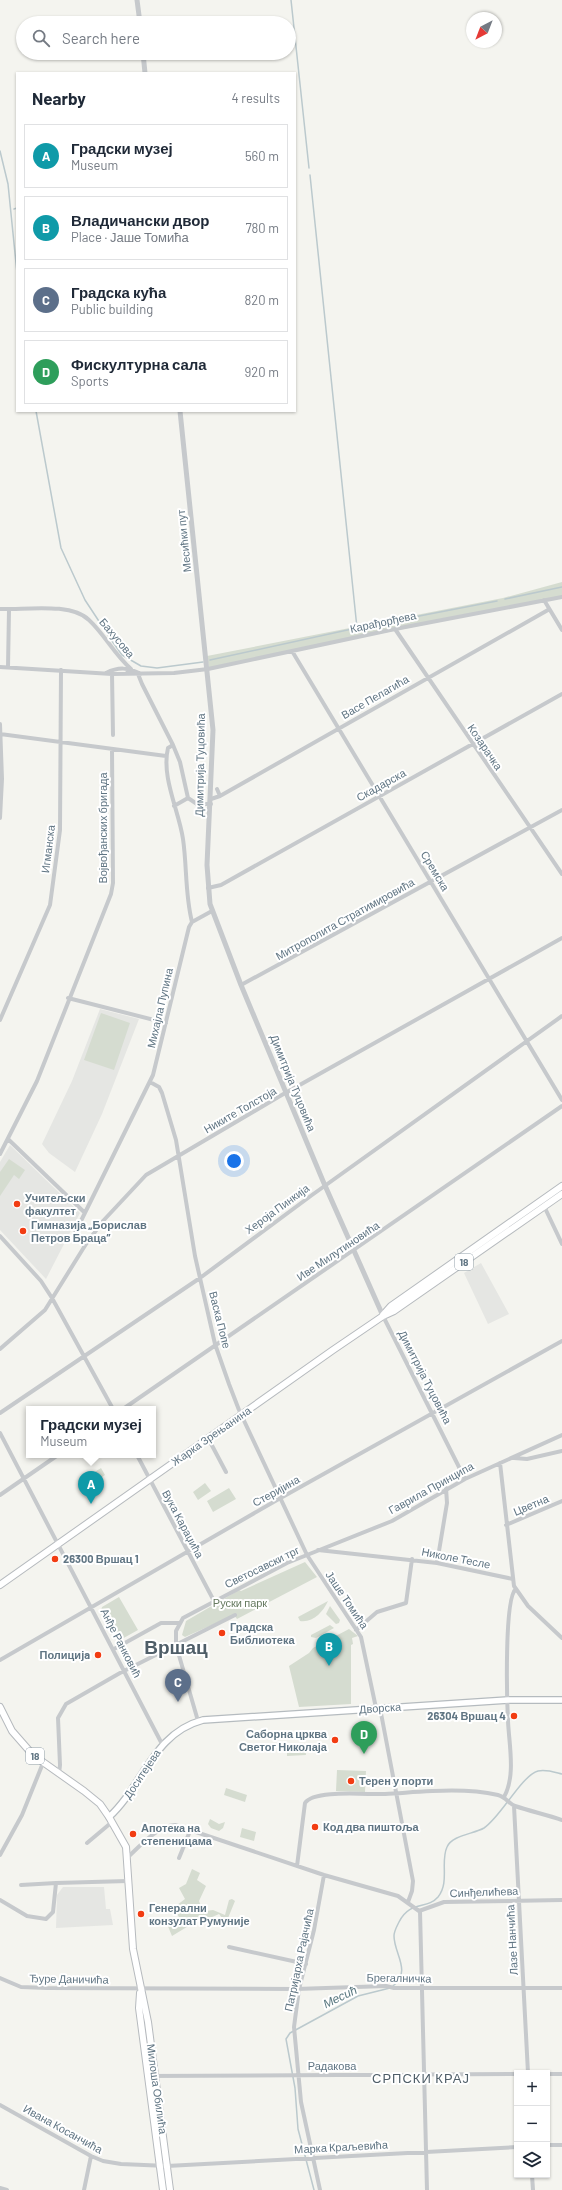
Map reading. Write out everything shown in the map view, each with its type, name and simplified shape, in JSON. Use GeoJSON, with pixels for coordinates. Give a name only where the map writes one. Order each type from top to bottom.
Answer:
{"type":"FeatureCollection","features":[{"type":"Feature","properties":{"kind":"main road","name":"Жарка Зрењанина"},"geometry":{"type":"LineString","coordinates":[[383,1316],[391,1306],[562,1186]]}},
{"type":"Feature","properties":{"kind":"main road","name":"Жарка Зрењанина"},"geometry":{"type":"LineString","coordinates":[[0,1585],[241,1414],[383,1316],[394,1311],[562,1194]]}},
{"type":"Feature","properties":{"kind":"main road","name":"Дворска"},"geometry":{"type":"LineString","coordinates":[[198,1721],[508,1700],[562,1700]]}},
{"type":"Feature","properties":{"kind":"main road","name":"18"},"geometry":{"type":"LineString","coordinates":[[0,1707],[18,1739],[42,1763],[93,1798],[111,1820],[125,1844],[128,1857],[128,1881]]}},
{"type":"Feature","properties":{"kind":"main road","name":"Доситејева"},"geometry":{"type":"LineString","coordinates":[[111,1820],[162,1744],[175,1733],[198,1721]]}},
{"type":"Feature","properties":{"kind":"main road","name":"Милоша Обилића"},"geometry":{"type":"LineString","coordinates":[[128,1881],[133,1949],[140,1989],[146,2008],[170,2190]]}},
{"type":"Feature","properties":{"kind":"main road","name":"Милоша Обилића"},"geometry":{"type":"LineString","coordinates":[[140,1989],[139,2004],[163,2190]]}},
{"type":"Feature","properties":{"kind":"street"},"geometry":{"type":"LineString","coordinates":[[137,0],[139,16]]}},
{"type":"Feature","properties":{"kind":"street"},"geometry":{"type":"LineString","coordinates":[[144,60],[145,72]]}},
{"type":"Feature","properties":{"kind":"street","name":"Месићки пут"},"geometry":{"type":"LineString","coordinates":[[180,412],[208,669]]}},
{"type":"Feature","properties":{"kind":"street","name":"Карађорђева"},"geometry":{"type":"LineString","coordinates":[[0,667],[154,675],[208,669],[394,629],[562,597]]}},
{"type":"Feature","properties":{"kind":"street"},"geometry":{"type":"LineString","coordinates":[[544,600],[548,610],[562,630]]}},
{"type":"Feature","properties":{"kind":"street"},"geometry":{"type":"LineString","coordinates":[[0,610],[9,610],[8,667]]}},
{"type":"Feature","properties":{"kind":"street","name":"Бахусова"},"geometry":{"type":"LineString","coordinates":[[9,610],[67,610],[78,613],[89,620],[121,660],[131,669]]}},
{"type":"Feature","properties":{"kind":"street","name":"Васе Пелагића"},"geometry":{"type":"LineString","coordinates":[[211,798],[220,796],[548,610]]}},
{"type":"Feature","properties":{"kind":"street","name":"Козарачка"},"geometry":{"type":"LineString","coordinates":[[394,629],[562,874]]}},
{"type":"Feature","properties":{"kind":"street","name":"Сремска"},"geometry":{"type":"LineString","coordinates":[[292,651],[562,1100]]}},
{"type":"Feature","properties":{"kind":"street"},"geometry":{"type":"LineString","coordinates":[[118,668],[121,660]]}},
{"type":"Feature","properties":{"kind":"street"},"geometry":{"type":"LineString","coordinates":[[105,673],[118,668],[131,669],[140,674],[143,688],[173,745],[180,762],[188,798],[197,804],[211,804]]}},
{"type":"Feature","properties":{"kind":"street"},"geometry":{"type":"LineString","coordinates":[[125,674],[131,669]]}},
{"type":"Feature","properties":{"kind":"street","name":"Димитрија Туцовића"},"geometry":{"type":"LineString","coordinates":[[208,669],[213,730],[208,888],[212,911],[241,986],[325,1186],[383,1316],[465,1479]]}},
{"type":"Feature","properties":{"kind":"street","name":"Игманска"},"geometry":{"type":"LineString","coordinates":[[0,1020],[50,905],[60,830],[61,670]]}},
{"type":"Feature","properties":{"kind":"street"},"geometry":{"type":"LineString","coordinates":[[112,674],[113,735]]}},
{"type":"Feature","properties":{"kind":"street","name":"Скадарска"},"geometry":{"type":"LineString","coordinates":[[208,888],[221,885],[562,694]]}},
{"type":"Feature","properties":{"kind":"street"},"geometry":{"type":"LineString","coordinates":[[0,724],[0,818]]}},
{"type":"Feature","properties":{"kind":"street"},"geometry":{"type":"LineString","coordinates":[[0,734],[166,756],[168,748],[173,745]]}},
{"type":"Feature","properties":{"kind":"street","name":"Војвођанских бригада"},"geometry":{"type":"LineString","coordinates":[[0,1154],[9,1140],[37,1081],[112,888],[112,749]]}},
{"type":"Feature","properties":{"kind":"street","name":"Михајла Пупина"},"geometry":{"type":"LineString","coordinates":[[86,1244],[74,1234],[150,1082],[166,1024],[187,935],[194,921],[183,837],[175,805],[166,756]]}},
{"type":"Feature","properties":{"kind":"street"},"geometry":{"type":"LineString","coordinates":[[217,789],[220,796]]}},
{"type":"Feature","properties":{"kind":"street"},"geometry":{"type":"LineString","coordinates":[[175,805],[188,798]]}},
{"type":"Feature","properties":{"kind":"street","name":"Митрополита Стратимировића"},"geometry":{"type":"LineString","coordinates":[[241,986],[562,810]]}},
{"type":"Feature","properties":{"kind":"street"},"geometry":{"type":"LineString","coordinates":[[194,921],[212,911]]}},
{"type":"Feature","properties":{"kind":"street","name":"Никите Толстоја"},"geometry":{"type":"LineString","coordinates":[[0,1349],[45,1310],[86,1244],[103,1221],[140,1181],[154,1170],[286,1093],[562,938]]}},
{"type":"Feature","properties":{"kind":"street"},"geometry":{"type":"LineString","coordinates":[[68,998],[166,1024]]}},
{"type":"Feature","properties":{"kind":"street","name":"Хероја Пинкија"},"geometry":{"type":"LineString","coordinates":[[0,1412],[200,1278],[325,1186],[562,1016]]}},
{"type":"Feature","properties":{"kind":"street","name":"Васка Попе"},"geometry":{"type":"LineString","coordinates":[[150,1082],[158,1087],[162,1093],[179,1155],[200,1278],[216,1344],[241,1414],[307,1555]]}},
{"type":"Feature","properties":{"kind":"street","name":"Иве Милутиновића"},"geometry":{"type":"LineString","coordinates":[[127,1406],[562,1106]]}},
{"type":"Feature","properties":{"kind":"street"},"geometry":{"type":"LineString","coordinates":[[9,1140],[84,1212]]}},
{"type":"Feature","properties":{"kind":"street"},"geometry":{"type":"LineString","coordinates":[[544,1206],[562,1244]]}},
{"type":"Feature","properties":{"kind":"street"},"geometry":{"type":"LineString","coordinates":[[0,1236],[41,1281],[52,1298],[111,1406]]}},
{"type":"Feature","properties":{"kind":"street","name":"Стеријина"},"geometry":{"type":"LineString","coordinates":[[0,1660],[281,1498],[562,1341]]}},
{"type":"Feature","properties":{"kind":"street","name":"Анђе Ранковић"},"geometry":{"type":"LineString","coordinates":[[0,1433],[126,1670],[162,1744]]}},
{"type":"Feature","properties":{"kind":"street","name":"Гаврила Принципа"},"geometry":{"type":"LineString","coordinates":[[307,1555],[392,1521],[446,1488],[562,1435]]}},
{"type":"Feature","properties":{"kind":"street"},"geometry":{"type":"LineString","coordinates":[[208,1438],[226,1472]]}},
{"type":"Feature","properties":{"kind":"street"},"geometry":{"type":"LineString","coordinates":[[514,1458],[527,1459],[562,1451]]}},
{"type":"Feature","properties":{"kind":"street"},"geometry":{"type":"LineString","coordinates":[[0,1495],[54,1458]]}},
{"type":"Feature","properties":{"kind":"street","name":"Вука Караџића"},"geometry":{"type":"LineString","coordinates":[[138,1458],[214,1600]]}},
{"type":"Feature","properties":{"kind":"street"},"geometry":{"type":"LineString","coordinates":[[500,1463],[506,1524],[513,1579],[516,1589],[528,1606],[562,1638]]}},
{"type":"Feature","properties":{"kind":"street"},"geometry":{"type":"LineString","coordinates":[[437,1562],[447,1503],[446,1488]]}},
{"type":"Feature","properties":{"kind":"street","name":"Цветна"},"geometry":{"type":"LineString","coordinates":[[506,1524],[562,1501]]}},
{"type":"Feature","properties":{"kind":"street","name":"Николе Тесле"},"geometry":{"type":"LineString","coordinates":[[318,1550],[437,1562],[513,1579]]}},
{"type":"Feature","properties":{"kind":"street","name":"Светосавски трг"},"geometry":{"type":"LineString","coordinates":[[179,1623],[183,1618],[214,1600],[307,1555],[318,1572]]}},
{"type":"Feature","properties":{"kind":"street"},"geometry":{"type":"LineString","coordinates":[[356,1630],[377,1612],[406,1603],[412,1559]]}},
{"type":"Feature","properties":{"kind":"street","name":"Јаше Томића"},"geometry":{"type":"LineString","coordinates":[[318,1572],[356,1630],[364,1646],[397,1792],[413,1880],[409,1903]]}},
{"type":"Feature","properties":{"kind":"street"},"geometry":{"type":"LineString","coordinates":[[506,1798],[510,1783],[508,1612],[511,1595],[516,1589]]}},
{"type":"Feature","properties":{"kind":"street"},"geometry":{"type":"LineString","coordinates":[[58,1774],[60,1765],[58,1718],[61,1710],[75,1697],[235,1615]]}},
{"type":"Feature","properties":{"kind":"street"},"geometry":{"type":"LineString","coordinates":[[114,1649],[161,1623],[179,1623],[176,1631],[176,1645],[198,1721]]}},
{"type":"Feature","properties":{"kind":"street"},"geometry":{"type":"LineString","coordinates":[[0,1855],[22,1816],[42,1763]]}},
{"type":"Feature","properties":{"kind":"street"},"geometry":{"type":"LineString","coordinates":[[297,1866],[305,1803],[309,1799],[333,1794],[478,1792],[506,1798],[513,1804],[562,1820]]}},
{"type":"Feature","properties":{"kind":"street","name":"Лазе Нанчића"},"geometry":{"type":"LineString","coordinates":[[513,1804],[528,2070]]}},
{"type":"Feature","properties":{"kind":"street"},"geometry":{"type":"LineString","coordinates":[[87,1843],[111,1820]]}},
{"type":"Feature","properties":{"kind":"street"},"geometry":{"type":"LineString","coordinates":[[128,1857],[161,1829],[168,1825],[175,1825],[324,1875],[392,1894],[420,1911],[427,2190]]}},
{"type":"Feature","properties":{"kind":"street"},"geometry":{"type":"LineString","coordinates":[[179,1858],[190,1831]]}},
{"type":"Feature","properties":{"kind":"street","name":"Патријарха Рајачића"},"geometry":{"type":"LineString","coordinates":[[320,2190],[311,2158],[301,2102],[297,2075],[294,2027],[299,1989],[306,1964],[324,1875]]}},
{"type":"Feature","properties":{"kind":"street"},"geometry":{"type":"LineString","coordinates":[[21,1884],[128,1881]]}},
{"type":"Feature","properties":{"kind":"street"},"geometry":{"type":"LineString","coordinates":[[0,1900],[33,1918],[43,1919],[51,1916],[54,1911],[56,1883]]}},
{"type":"Feature","properties":{"kind":"street","name":"Синђелићева"},"geometry":{"type":"LineString","coordinates":[[420,1911],[444,1902],[562,1900]]}},
{"type":"Feature","properties":{"kind":"street"},"geometry":{"type":"LineString","coordinates":[[229,1947],[306,1964]]}},
{"type":"Feature","properties":{"kind":"street","name":"Ђуре Даничића"},"geometry":{"type":"LineString","coordinates":[[0,1978],[25,1988],[140,1989]]}},
{"type":"Feature","properties":{"kind":"street","name":"Брегалничка"},"geometry":{"type":"LineString","coordinates":[[140,1989],[299,1989],[386,1986],[394,1988],[562,1988]]}},
{"type":"Feature","properties":{"kind":"street","name":"Радакова"},"geometry":{"type":"LineString","coordinates":[[148,2076],[514,2074]]}},
{"type":"Feature","properties":{"kind":"street"},"geometry":{"type":"LineString","coordinates":[[550,2074],[562,2074]]}},
{"type":"Feature","properties":{"kind":"street","name":"Ивана Косанчића"},"geometry":{"type":"LineString","coordinates":[[0,2105],[91,2156],[121,2164],[167,2166]]}},
{"type":"Feature","properties":{"kind":"street"},"geometry":{"type":"LineString","coordinates":[[550,2145],[562,2145]]}},
{"type":"Feature","properties":{"kind":"street","name":"Марка Краљевића"},"geometry":{"type":"LineString","coordinates":[[167,2166],[514,2147]]}},
{"type":"Feature","properties":{"kind":"street"},"geometry":{"type":"LineString","coordinates":[[84,2190],[91,2156]]}},
{"type":"Feature","properties":{"kind":"street"},"geometry":{"type":"LineString","coordinates":[[532,2178],[533,2190]]}},
{"type":"Feature","properties":{"kind":"street"},"geometry":{"type":"LineString","coordinates":[[0,2188],[7,2190]]}},
{"type":"Feature","properties":{"kind":"shaded area"},"geometry":{"type":"Polygon","coordinates":[[[100,1009],[139,1019],[102,1114],[75,1172],[49,1153],[42,1144],[72,1081],[100,1009]]]}},
{"type":"Feature","properties":{"kind":"shaded area"},"geometry":{"type":"Polygon","coordinates":[[[10,1145],[80,1213],[46,1279],[0,1230],[0,1162],[10,1145]]]}},
{"type":"Feature","properties":{"kind":"shaded area"},"geometry":{"type":"Polygon","coordinates":[[[481,1263],[509,1314],[488,1324],[464,1273],[481,1263]]]}},
{"type":"Feature","properties":{"kind":"shaded area"},"geometry":{"type":"Polygon","coordinates":[[[63,1887],[104,1887],[106,1909],[110,1909],[113,1925],[56,1928],[57,1895],[63,1887]]]}},
{"type":"Feature","properties":{"kind":"green space"},"geometry":{"type":"Polygon","coordinates":[[[562,582],[562,597],[209,668],[207,656],[503,598],[562,582]]]}},
{"type":"Feature","properties":{"kind":"green space"},"geometry":{"type":"Polygon","coordinates":[[[101,1013],[130,1023],[114,1070],[84,1060],[101,1013]]]}},
{"type":"Feature","properties":{"kind":"green space"},"geometry":{"type":"Polygon","coordinates":[[[9,1159],[25,1170],[19,1179],[14,1175],[0,1196],[0,1172],[9,1159]]]}},
{"type":"Feature","properties":{"kind":"green space"},"geometry":{"type":"Polygon","coordinates":[[[101,1468],[105,1475],[87,1487],[82,1480],[101,1468]]]}},
{"type":"Feature","properties":{"kind":"green space"},"geometry":{"type":"Polygon","coordinates":[[[205,1483],[211,1491],[198,1500],[193,1492],[205,1483]]]}},
{"type":"Feature","properties":{"kind":"green space"},"geometry":{"type":"Polygon","coordinates":[[[229,1488],[236,1499],[213,1512],[207,1501],[229,1488]]]}},
{"type":"Feature","properties":{"kind":"green space","name":"Руски парк"},"geometry":{"type":"Polygon","coordinates":[[[305,1562],[317,1577],[237,1619],[234,1615],[185,1637],[182,1635],[186,1621],[239,1590],[241,1591],[305,1562]]]}},
{"type":"Feature","properties":{"kind":"green space"},"geometry":{"type":"Polygon","coordinates":[[[119,1597],[138,1630],[120,1640],[116,1638],[101,1611],[102,1607],[119,1597]]]}},
{"type":"Feature","properties":{"kind":"green space"},"geometry":{"type":"Polygon","coordinates":[[[328,1601],[317,1616],[309,1620],[300,1621],[298,1617],[328,1601]]]}},
{"type":"Feature","properties":{"kind":"green space"},"geometry":{"type":"Polygon","coordinates":[[[330,1606],[340,1620],[339,1623],[336,1624],[326,1614],[330,1606]]]}},
{"type":"Feature","properties":{"kind":"green space"},"geometry":{"type":"Polygon","coordinates":[[[330,1625],[334,1628],[316,1638],[311,1637],[311,1635],[330,1625]]]}},
{"type":"Feature","properties":{"kind":"green space"},"geometry":{"type":"Polygon","coordinates":[[[349,1629],[358,1636],[352,1638],[353,1644],[351,1645],[351,1704],[299,1707],[289,1666],[309,1653],[313,1648],[349,1629]]]}},
{"type":"Feature","properties":{"kind":"green space"},"geometry":{"type":"Polygon","coordinates":[[[287,1747],[305,1747],[306,1755],[287,1756],[287,1747]]]}},
{"type":"Feature","properties":{"kind":"green space","name":"Терен у порти"},"geometry":{"type":"Polygon","coordinates":[[[337,1770],[366,1771],[365,1792],[336,1791],[337,1770]]]}},
{"type":"Feature","properties":{"kind":"green space"},"geometry":{"type":"Polygon","coordinates":[[[226,1788],[247,1795],[245,1802],[224,1795],[226,1788]]]}},
{"type":"Feature","properties":{"kind":"green space"},"geometry":{"type":"Polygon","coordinates":[[[210,1819],[219,1824],[225,1822],[223,1828],[219,1831],[211,1828],[208,1824],[210,1819]]]}},
{"type":"Feature","properties":{"kind":"green space"},"geometry":{"type":"Polygon","coordinates":[[[242,1828],[256,1832],[254,1841],[240,1837],[242,1828]]]}},
{"type":"Feature","properties":{"kind":"green space"},"geometry":{"type":"Polygon","coordinates":[[[192,1869],[200,1873],[197,1880],[206,1886],[199,1901],[201,1906],[206,1911],[213,1910],[225,1915],[229,1900],[232,1899],[235,1901],[226,1923],[219,1914],[203,1921],[200,1919],[172,1936],[167,1924],[179,1917],[173,1908],[185,1899],[179,1888],[186,1884],[192,1869]]]}},
{"type":"Feature","properties":{"kind":"waterway"},"geometry":{"type":"LineString","coordinates":[[291,0],[293,16]]}},
{"type":"Feature","properties":{"kind":"waterway"},"geometry":{"type":"LineString","coordinates":[[296,47],[309,168]]}},
{"type":"Feature","properties":{"kind":"waterway"},"geometry":{"type":"LineString","coordinates":[[0,151],[8,184],[16,263]]}},
{"type":"Feature","properties":{"kind":"waterway"},"geometry":{"type":"LineString","coordinates":[[310,175],[357,628]]}},
{"type":"Feature","properties":{"kind":"waterway"},"geometry":{"type":"LineString","coordinates":[[36,412],[61,548],[85,600],[112,641],[122,655],[141,666],[157,668],[203,662]]}},
{"type":"Feature","properties":{"kind":"waterway"},"geometry":{"type":"LineString","coordinates":[[505,599],[562,587]]}},
{"type":"Feature","properties":{"kind":"waterway"},"geometry":{"type":"LineString","coordinates":[[210,660],[352,629],[497,601]]}},
{"type":"Feature","properties":{"kind":"waterway","name":"Месић"},"geometry":{"type":"LineString","coordinates":[[393,1986],[398,1980],[402,1968],[394,1934],[403,1915],[413,1908],[434,1901],[442,1891],[444,1879],[444,1859],[447,1847],[450,1843],[458,1837],[480,1830],[491,1823],[518,1788],[531,1774],[544,1770],[562,1774]]}},
{"type":"Feature","properties":{"kind":"waterway","name":"Месић"},"geometry":{"type":"LineString","coordinates":[[314,2190],[298,2129],[295,2088],[286,2039],[290,2033],[358,1996],[390,1988]]}},
{"type":"Feature","properties":{"kind":"place","name":"Учитељски факултет"},"geometry":{"type":"Point","coordinates":[17,1204]}},
{"type":"Feature","properties":{"kind":"place","name":"Гимназија „Борислав Петров Браца”"},"geometry":{"type":"Point","coordinates":[23,1231]}},
{"type":"Feature","properties":{"kind":"place","name":"Градски музеј"},"geometry":{"type":"Point","coordinates":[91,1504]}},
{"type":"Feature","properties":{"kind":"place","name":"26300 Вршац 1"},"geometry":{"type":"Point","coordinates":[55,1559]}},
{"type":"Feature","properties":{"kind":"place","name":"Градска Библиотека"},"geometry":{"type":"Point","coordinates":[222,1633]}},
{"type":"Feature","properties":{"kind":"place","name":"Полицијa"},"geometry":{"type":"Point","coordinates":[98,1655]}},
{"type":"Feature","properties":{"kind":"place","name":"Владичански двор"},"geometry":{"type":"Point","coordinates":[329,1666]}},
{"type":"Feature","properties":{"kind":"place","name":"Градска кућа"},"geometry":{"type":"Point","coordinates":[178,1702]}},
{"type":"Feature","properties":{"kind":"place","name":"26304 Вршац 4"},"geometry":{"type":"Point","coordinates":[514,1716]}},
{"type":"Feature","properties":{"kind":"place","name":"Саборна црква Светог Николаја"},"geometry":{"type":"Point","coordinates":[335,1740]}},
{"type":"Feature","properties":{"kind":"place","name":"Фискултурна сала"},"geometry":{"type":"Point","coordinates":[364,1754]}},
{"type":"Feature","properties":{"kind":"place","name":"Терен у порти"},"geometry":{"type":"Point","coordinates":[351,1781]}},
{"type":"Feature","properties":{"kind":"place","name":"Код два пиштоља"},"geometry":{"type":"Point","coordinates":[315,1827]}},
{"type":"Feature","properties":{"kind":"place","name":"Апотека на степеницама"},"geometry":{"type":"Point","coordinates":[133,1834]}},
{"type":"Feature","properties":{"kind":"place","name":"Генерални конзулат Румуније"},"geometry":{"type":"Point","coordinates":[141,1914]}},
{"type":"Feature","properties":{"kind":"district","name":"Вршац"},"geometry":{"type":"Point","coordinates":[176,1647]}},
{"type":"Feature","properties":{"kind":"district","name":"СРПСКИ КРАЈ"},"geometry":{"type":"Point","coordinates":[421,2078]}}]}
